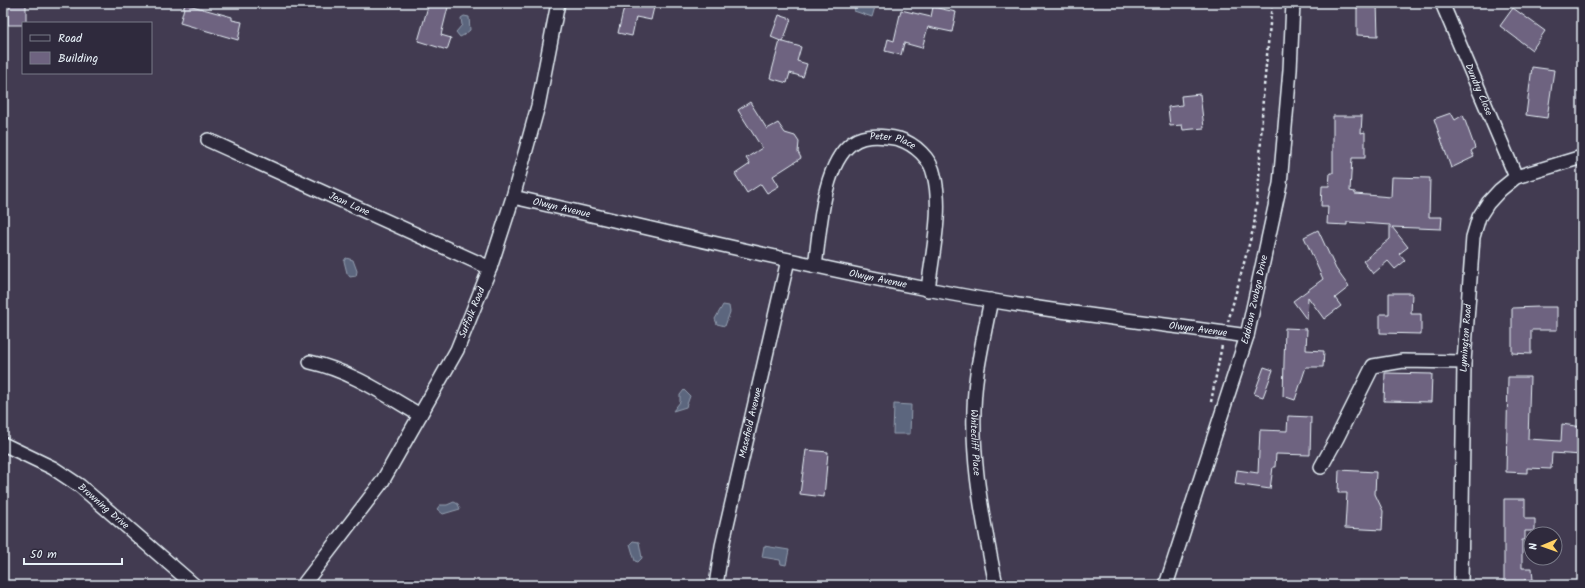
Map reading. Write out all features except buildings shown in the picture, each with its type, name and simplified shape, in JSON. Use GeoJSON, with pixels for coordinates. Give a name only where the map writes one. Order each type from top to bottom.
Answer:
{"type":"FeatureCollection","features":[{"type":"Feature","properties":{"kind":"street","name":"Suffolk Road"},"geometry":{"type":"LineString","coordinates":[[303,585],[382,482],[457,350],[490,268],[512,197],[538,106],[558,3]]}},
{"type":"Feature","properties":{"kind":"street","name":"Eddison Zvobgo Drive"},"geometry":{"type":"LineString","coordinates":[[1166,585],[1247,336],[1280,184],[1294,3]]}},
{"type":"Feature","properties":{"kind":"street","name":"Dundry Close"},"geometry":{"type":"LineString","coordinates":[[1442,3],[1516,176]]}},
{"type":"Feature","properties":{"kind":"street","name":"Peter Place"},"geometry":{"type":"LineString","coordinates":[[815,266],[825,201],[834,164],[851,144],[859,139],[868,137],[886,137],[901,140],[925,156],[934,173],[938,200],[928,290]]}},
{"type":"Feature","properties":{"kind":"street","name":"Jean Lane"},"geometry":{"type":"LineString","coordinates":[[208,140],[490,268]]}},
{"type":"Feature","properties":{"kind":"street","name":"Lymington Road"},"geometry":{"type":"LineString","coordinates":[[1460,585],[1464,362],[1473,237],[1479,217],[1500,190],[1516,176],[1582,157]]}},
{"type":"Feature","properties":{"kind":"street","name":"Olwyn Avenue"},"geometry":{"type":"LineString","coordinates":[[512,197],[788,260],[928,290],[1247,336]]}},
{"type":"Feature","properties":{"kind":"street","name":"Masefield Avenue"},"geometry":{"type":"LineString","coordinates":[[716,585],[722,546],[788,260]]}},
{"type":"Feature","properties":{"kind":"street","name":"Whitecliff Place"},"geometry":{"type":"LineString","coordinates":[[991,300],[977,374],[974,423],[976,476],[996,585]]}},
{"type":"Feature","properties":{"kind":"street"},"geometry":{"type":"LineString","coordinates":[[1321,467],[1347,419],[1372,367],[1375,364],[1403,361],[1464,362]]}},
{"type":"Feature","properties":{"kind":"street"},"geometry":{"type":"LineString","coordinates":[[310,362],[340,371],[368,384],[420,415]]}},
{"type":"Feature","properties":{"kind":"street","name":"Browning Drive"},"geometry":{"type":"LineString","coordinates":[[3,444],[53,468],[80,486],[194,585]]}},
{"type":"Feature","properties":{"kind":"path"},"geometry":{"type":"LineString","coordinates":[[1225,332],[1254,226],[1272,3]]}},
{"type":"Feature","properties":{"kind":"water"},"geometry":{"type":"Polygon","coordinates":[[[856,3],[875,7],[872,17],[854,11],[856,3]]]}},
{"type":"Feature","properties":{"kind":"water"},"geometry":{"type":"Polygon","coordinates":[[[464,16],[469,17],[470,30],[460,37],[456,32],[462,25],[461,18],[464,16]]]}},
{"type":"Feature","properties":{"kind":"water"},"geometry":{"type":"Polygon","coordinates":[[[346,258],[353,260],[357,271],[356,276],[350,277],[347,273],[344,261],[346,258]]]}},
{"type":"Feature","properties":{"kind":"water"},"geometry":{"type":"Polygon","coordinates":[[[723,305],[729,306],[730,312],[725,326],[717,324],[715,319],[723,305]]]}},
{"type":"Feature","properties":{"kind":"water"},"geometry":{"type":"Polygon","coordinates":[[[684,390],[690,396],[686,407],[673,411],[680,402],[680,395],[684,390]]]}},
{"type":"Feature","properties":{"kind":"water"},"geometry":{"type":"Polygon","coordinates":[[[894,404],[911,405],[910,434],[893,434],[894,404]]]}},
{"type":"Feature","properties":{"kind":"water"},"geometry":{"type":"Polygon","coordinates":[[[454,502],[458,504],[460,509],[443,514],[437,509],[440,505],[447,505],[454,502]]]}},
{"type":"Feature","properties":{"kind":"water"},"geometry":{"type":"Polygon","coordinates":[[[633,541],[639,542],[642,558],[638,562],[635,561],[630,544],[633,541]]]}},
{"type":"Feature","properties":{"kind":"water"},"geometry":{"type":"Polygon","coordinates":[[[764,546],[789,550],[786,565],[781,564],[780,560],[762,557],[764,546]]]}}]}
